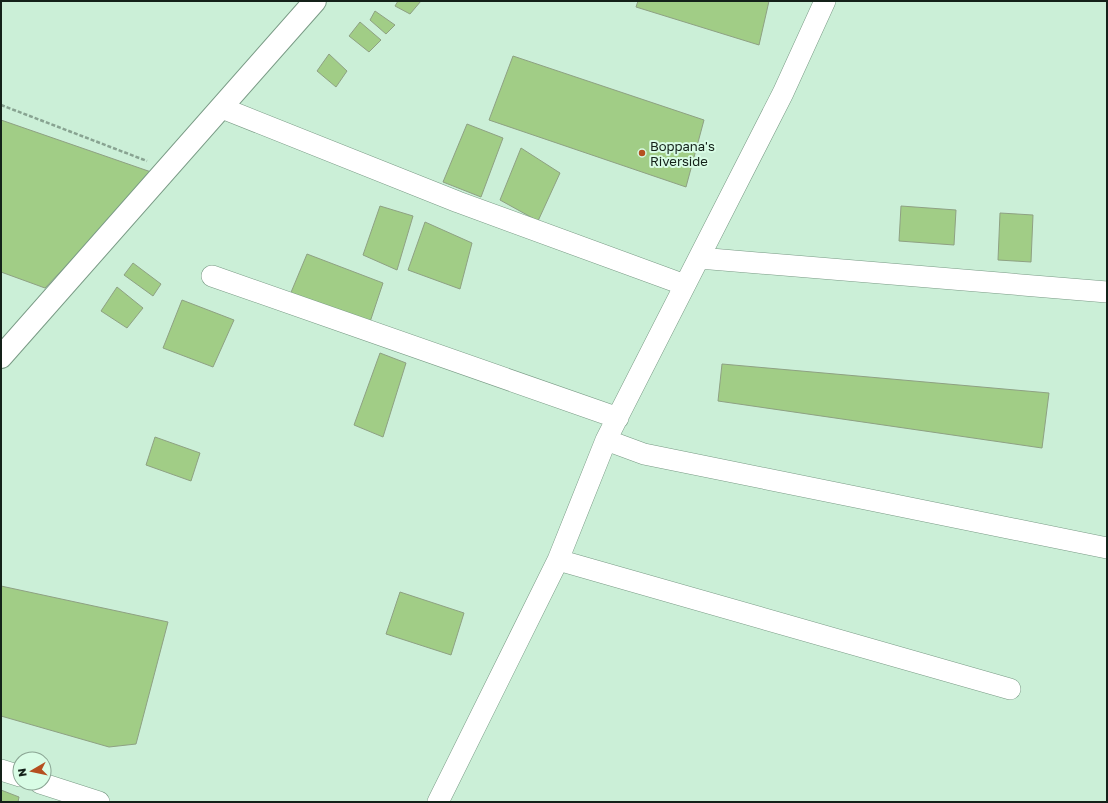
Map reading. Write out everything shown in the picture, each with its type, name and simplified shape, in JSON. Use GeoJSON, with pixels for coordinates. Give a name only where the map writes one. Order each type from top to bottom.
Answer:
{"type":"FeatureCollection","features":[{"type":"Feature","properties":{"kind":"street"},"geometry":{"type":"LineString","coordinates":[[1,357],[316,1]]}},
{"type":"Feature","properties":{"kind":"street"},"geometry":{"type":"LineString","coordinates":[[438,802],[558,560],[606,440],[783,93],[825,1]]}},
{"type":"Feature","properties":{"kind":"street"},"geometry":{"type":"LineString","coordinates":[[222,108],[458,202],[685,285]]}},
{"type":"Feature","properties":{"kind":"street"},"geometry":{"type":"LineString","coordinates":[[699,258],[1107,292]]}},
{"type":"Feature","properties":{"kind":"street"},"geometry":{"type":"LineString","coordinates":[[212,276],[618,418]]}},
{"type":"Feature","properties":{"kind":"street"},"geometry":{"type":"LineString","coordinates":[[606,440],[644,454],[1107,548]]}},
{"type":"Feature","properties":{"kind":"street"},"geometry":{"type":"LineString","coordinates":[[558,560],[1010,689]]}},
{"type":"Feature","properties":{"kind":"street"},"geometry":{"type":"LineString","coordinates":[[1,770],[12,773]]}},
{"type":"Feature","properties":{"kind":"street"},"geometry":{"type":"LineString","coordinates":[[52,787],[99,802]]}},
{"type":"Feature","properties":{"kind":"path"},"geometry":{"type":"LineString","coordinates":[[1,105],[168,169]]}},
{"type":"Feature","properties":{"kind":"building"},"geometry":{"type":"Polygon","coordinates":[[[398,1],[421,1],[410,14],[395,6],[398,1]]]}},
{"type":"Feature","properties":{"kind":"building"},"geometry":{"type":"Polygon","coordinates":[[[638,1],[769,1],[759,45],[636,7],[638,1]]]}},
{"type":"Feature","properties":{"kind":"building"},"geometry":{"type":"Polygon","coordinates":[[[375,11],[395,25],[386,34],[370,20],[375,11]]]}},
{"type":"Feature","properties":{"kind":"building"},"geometry":{"type":"Polygon","coordinates":[[[360,22],[381,40],[369,52],[349,36],[360,22]]]}},
{"type":"Feature","properties":{"kind":"building"},"geometry":{"type":"Polygon","coordinates":[[[329,54],[347,71],[336,87],[317,71],[329,54]]]}},
{"type":"Feature","properties":{"kind":"building","name":"Boppana's Riverside"},"geometry":{"type":"Polygon","coordinates":[[[513,56],[704,120],[686,187],[489,120],[513,56]]]}},
{"type":"Feature","properties":{"kind":"building"},"geometry":{"type":"Polygon","coordinates":[[[1,120],[154,173],[45,288],[1,272],[1,120]]]}},
{"type":"Feature","properties":{"kind":"building"},"geometry":{"type":"Polygon","coordinates":[[[467,124],[503,138],[481,197],[443,182],[467,124]]]}},
{"type":"Feature","properties":{"kind":"building"},"geometry":{"type":"Polygon","coordinates":[[[521,148],[560,173],[538,221],[500,200],[521,148]]]}},
{"type":"Feature","properties":{"kind":"building"},"geometry":{"type":"Polygon","coordinates":[[[380,206],[413,216],[397,270],[363,255],[380,206]]]}},
{"type":"Feature","properties":{"kind":"building"},"geometry":{"type":"Polygon","coordinates":[[[901,206],[956,210],[954,245],[899,241],[901,206]]]}},
{"type":"Feature","properties":{"kind":"building"},"geometry":{"type":"Polygon","coordinates":[[[1000,213],[1033,215],[1031,262],[998,260],[1000,213]]]}},
{"type":"Feature","properties":{"kind":"building"},"geometry":{"type":"Polygon","coordinates":[[[425,222],[472,243],[460,289],[408,270],[425,222]]]}},
{"type":"Feature","properties":{"kind":"building"},"geometry":{"type":"Polygon","coordinates":[[[307,254],[383,283],[369,325],[287,302],[307,254]]]}},
{"type":"Feature","properties":{"kind":"building"},"geometry":{"type":"Polygon","coordinates":[[[133,263],[161,284],[153,296],[124,275],[133,263]]]}},
{"type":"Feature","properties":{"kind":"building"},"geometry":{"type":"Polygon","coordinates":[[[117,287],[143,308],[127,328],[101,311],[117,287]]]}},
{"type":"Feature","properties":{"kind":"building"},"geometry":{"type":"Polygon","coordinates":[[[182,300],[234,320],[213,367],[163,348],[182,300]]]}},
{"type":"Feature","properties":{"kind":"building"},"geometry":{"type":"Polygon","coordinates":[[[380,353],[406,363],[383,437],[354,425],[380,353]]]}},
{"type":"Feature","properties":{"kind":"building"},"geometry":{"type":"Polygon","coordinates":[[[722,364],[1049,393],[1042,448],[718,401],[722,364]]]}},
{"type":"Feature","properties":{"kind":"building"},"geometry":{"type":"Polygon","coordinates":[[[155,437],[200,453],[191,481],[146,465],[155,437]]]}},
{"type":"Feature","properties":{"kind":"building"},"geometry":{"type":"Polygon","coordinates":[[[1,586],[168,622],[136,744],[109,747],[1,716],[1,586]]]}},
{"type":"Feature","properties":{"kind":"building"},"geometry":{"type":"Polygon","coordinates":[[[400,592],[464,613],[451,655],[386,634],[400,592]]]}},
{"type":"Feature","properties":{"kind":"building"},"geometry":{"type":"Polygon","coordinates":[[[1,790],[19,797],[18,802],[1,802],[1,790]]]}},
{"type":"Feature","properties":{"kind":"place","name":"Boppana's Riverside"},"geometry":{"type":"Point","coordinates":[642,153]}}]}
